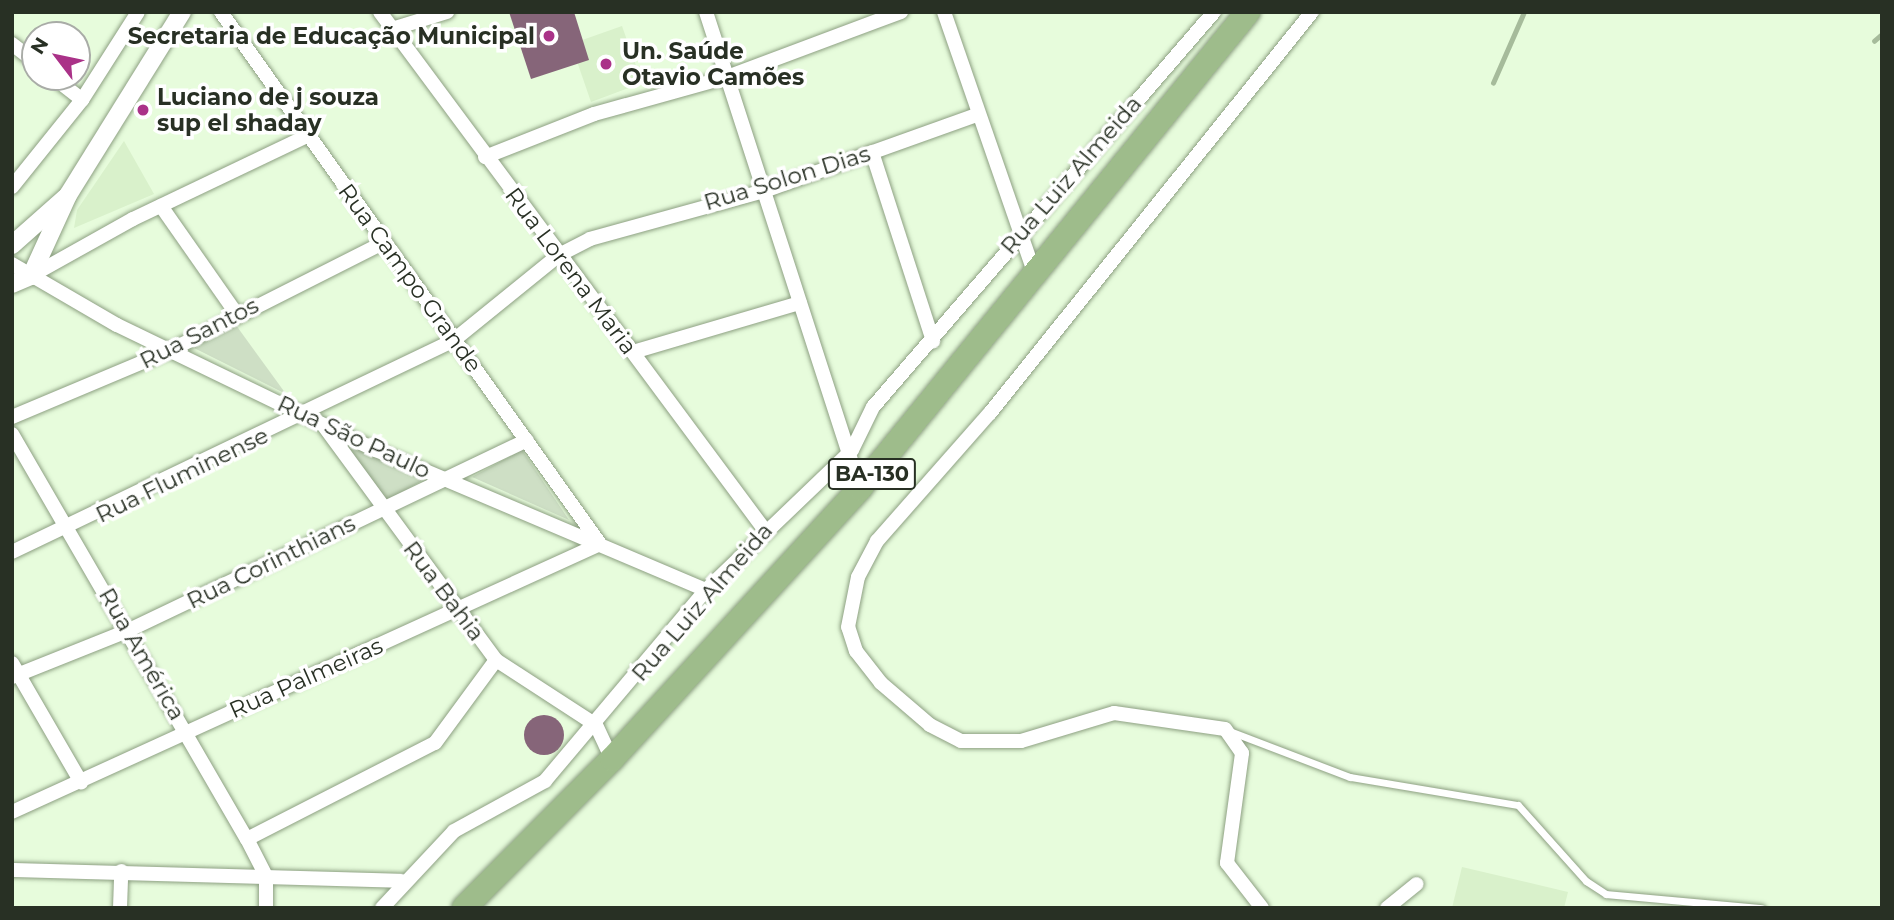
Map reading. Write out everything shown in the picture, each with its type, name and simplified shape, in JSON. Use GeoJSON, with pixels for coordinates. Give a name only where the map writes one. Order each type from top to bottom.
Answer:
{"type":"FeatureCollection","features":[{"type":"Feature","properties":{"kind":"highway","name":"BA-130"},"geometry":{"type":"LineString","coordinates":[[464,908],[612,759],[860,488],[1248,12]]}},
{"type":"Feature","properties":{"kind":"street"},"geometry":{"type":"LineString","coordinates":[[12,187],[82,100],[138,12]]}},
{"type":"Feature","properties":{"kind":"street"},"geometry":{"type":"LineString","coordinates":[[31,276],[68,195],[182,12]]}},
{"type":"Feature","properties":{"kind":"street","name":"Rua Campo Grande"},"geometry":{"type":"LineString","coordinates":[[220,12],[600,544]]}},
{"type":"Feature","properties":{"kind":"street","name":"Rua Lorena Maria"},"geometry":{"type":"LineString","coordinates":[[380,12],[485,157],[764,529]]}},
{"type":"Feature","properties":{"kind":"street"},"geometry":{"type":"LineString","coordinates":[[392,29],[447,12]]}},
{"type":"Feature","properties":{"kind":"street"},"geometry":{"type":"LineString","coordinates":[[706,12],[800,303],[852,450],[860,488]]}},
{"type":"Feature","properties":{"kind":"street"},"geometry":{"type":"LineString","coordinates":[[485,157],[619,105],[727,77],[901,12]]}},
{"type":"Feature","properties":{"kind":"street"},"geometry":{"type":"LineString","coordinates":[[944,12],[976,115],[1018,236],[1035,275]]}},
{"type":"Feature","properties":{"kind":"street","name":"Rua Luiz Almeida"},"geometry":{"type":"LineString","coordinates":[[382,908],[401,881],[454,831],[545,782],[596,725],[706,590],[764,529],[852,450],[873,407],[933,341],[1018,236],[1214,12]]}},
{"type":"Feature","properties":{"kind":"street"},"geometry":{"type":"LineString","coordinates":[[1262,908],[1227,863],[1242,752],[1224,729],[1114,713],[1021,741],[961,741],[930,725],[881,683],[850,639],[848,614],[877,541],[990,414],[1312,12]]}},
{"type":"Feature","properties":{"kind":"street"},"geometry":{"type":"LineString","coordinates":[[71,91],[82,100]]}},
{"type":"Feature","properties":{"kind":"street","name":"Rua Solon Dias"},"geometry":{"type":"LineString","coordinates":[[559,255],[626,226],[764,191],[976,115]]}},
{"type":"Feature","properties":{"kind":"street"},"geometry":{"type":"LineString","coordinates":[[12,284],[161,206],[309,135]]}},
{"type":"Feature","properties":{"kind":"street"},"geometry":{"type":"LineString","coordinates":[[872,152],[933,341]]}},
{"type":"Feature","properties":{"kind":"street"},"geometry":{"type":"LineString","coordinates":[[12,245],[68,195]]}},
{"type":"Feature","properties":{"kind":"street"},"geometry":{"type":"LineString","coordinates":[[161,206],[236,313]]}},
{"type":"Feature","properties":{"kind":"street","name":"Rua Santos"},"geometry":{"type":"LineString","coordinates":[[12,417],[169,351],[236,313],[383,243]]}},
{"type":"Feature","properties":{"kind":"street","name":"Rua Fluminense"},"geometry":{"type":"LineString","coordinates":[[12,552],[70,530],[308,415],[454,340],[559,255]]}},
{"type":"Feature","properties":{"kind":"street","name":"Rua São Paulo"},"geometry":{"type":"LineString","coordinates":[[12,264],[169,351],[308,415],[323,425],[442,479],[706,590]]}},
{"type":"Feature","properties":{"kind":"street"},"geometry":{"type":"LineString","coordinates":[[633,352],[800,303]]}},
{"type":"Feature","properties":{"kind":"street","name":"Rua Bahia"},"geometry":{"type":"LineString","coordinates":[[323,425],[496,660],[596,725]]}},
{"type":"Feature","properties":{"kind":"street","name":"Rua América"},"geometry":{"type":"LineString","coordinates":[[12,434],[187,732],[266,876]]}},
{"type":"Feature","properties":{"kind":"street","name":"Rua Corinthians"},"geometry":{"type":"LineString","coordinates":[[15,671],[127,631],[527,440]]}},
{"type":"Feature","properties":{"kind":"street","name":"Rua Palmeiras"},"geometry":{"type":"LineString","coordinates":[[12,811],[458,611],[600,544]]}},
{"type":"Feature","properties":{"kind":"street"},"geometry":{"type":"LineString","coordinates":[[247,839],[435,743],[496,660]]}},
{"type":"Feature","properties":{"kind":"street"},"geometry":{"type":"LineString","coordinates":[[15,671],[81,782]]}},
{"type":"Feature","properties":{"kind":"street"},"geometry":{"type":"LineString","coordinates":[[596,725],[612,759]]}},
{"type":"Feature","properties":{"kind":"street"},"geometry":{"type":"LineString","coordinates":[[12,870],[401,881]]}},
{"type":"Feature","properties":{"kind":"street"},"geometry":{"type":"LineString","coordinates":[[120,908],[121,871]]}},
{"type":"Feature","properties":{"kind":"street"},"geometry":{"type":"LineString","coordinates":[[265,908],[266,876]]}},
{"type":"Feature","properties":{"kind":"street"},"geometry":{"type":"LineString","coordinates":[[1387,908],[1418,884]]}},
{"type":"Feature","properties":{"kind":"lane"},"geometry":{"type":"LineString","coordinates":[[1224,729],[1350,777],[1518,805],[1586,881],[1606,894],[1761,908]]}},
{"type":"Feature","properties":{"kind":"shaded area","name":"Un. Saúde Otavio Camões"},"geometry":{"type":"Polygon","coordinates":[[[622,26],[642,83],[591,102],[571,44],[622,26]]]}},
{"type":"Feature","properties":{"kind":"shaded area"},"geometry":{"type":"Polygon","coordinates":[[[124,141],[154,194],[74,228],[77,210],[124,141]]]}},
{"type":"Feature","properties":{"kind":"shaded area"},"geometry":{"type":"Polygon","coordinates":[[[233,321],[286,394],[192,347],[233,321]]]}},
{"type":"Feature","properties":{"kind":"shaded area"},"geometry":{"type":"Polygon","coordinates":[[[341,440],[425,479],[383,503],[341,440]]]}},
{"type":"Feature","properties":{"kind":"shaded area"},"geometry":{"type":"Polygon","coordinates":[[[522,450],[569,520],[472,477],[522,450]]]}},
{"type":"Feature","properties":{"kind":"shaded area"},"geometry":{"type":"Polygon","coordinates":[[[1462,867],[1568,892],[1564,908],[1452,908],[1462,867]]]}},
{"type":"Feature","properties":{"kind":"building","name":"Secretaria de Educação Municipal"},"geometry":{"type":"Polygon","coordinates":[[[509,12],[574,12],[589,60],[531,79],[509,12]]]}},
{"type":"Feature","properties":{"kind":"building"},"geometry":{"type":"Polygon","coordinates":[[[544,715],[558,721],[564,735],[558,749],[544,755],[530,749],[524,735],[530,721],[544,715]]]}},
{"type":"Feature","properties":{"kind":"waterway"},"geometry":{"type":"LineString","coordinates":[[1493,83],[1524,12]]}},
{"type":"Feature","properties":{"kind":"waterway"},"geometry":{"type":"LineString","coordinates":[[1874,41],[1882,34]]}},
{"type":"Feature","properties":{"kind":"place","name":"Secretaria de Educação Municipal"},"geometry":{"type":"Point","coordinates":[549,36]}},
{"type":"Feature","properties":{"kind":"place","name":"Un. Saúde Otavio Camões"},"geometry":{"type":"Point","coordinates":[606,64]}},
{"type":"Feature","properties":{"kind":"place","name":"Luciano de j souza sup el shaday"},"geometry":{"type":"Point","coordinates":[143,110]}}]}
